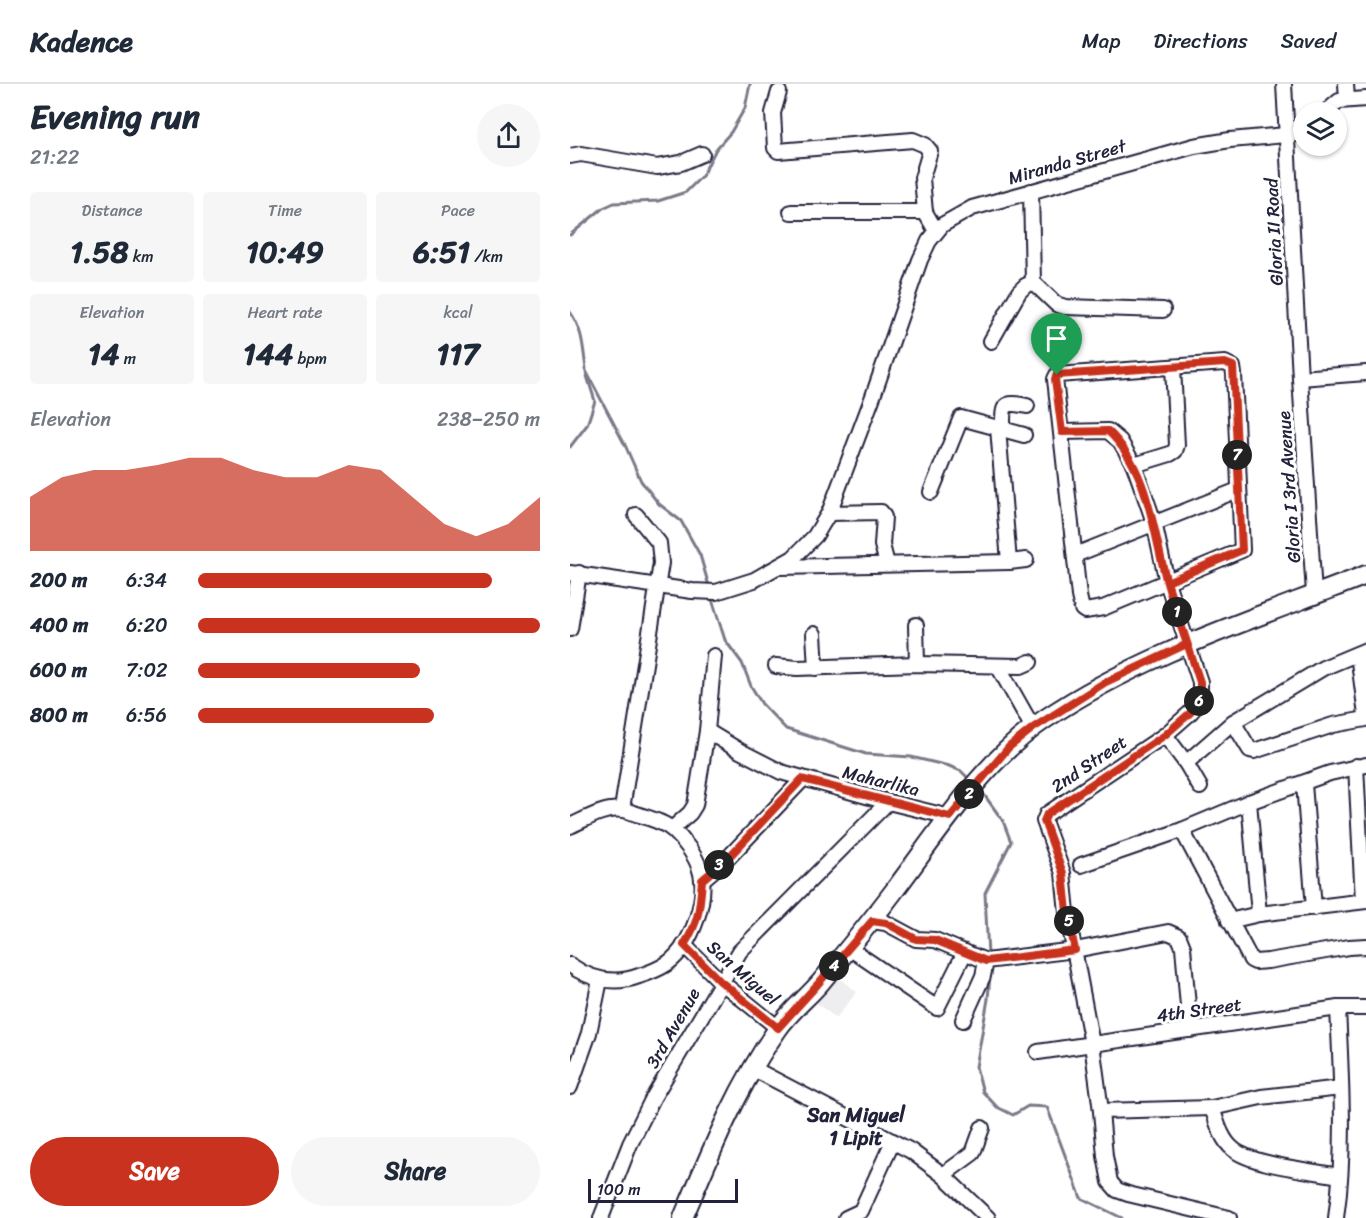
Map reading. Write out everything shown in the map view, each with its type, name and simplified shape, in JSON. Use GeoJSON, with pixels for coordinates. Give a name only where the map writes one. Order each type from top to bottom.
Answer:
{"type":"FeatureCollection","features":[{"type":"Feature","properties":{"kind":"main road"},"geometry":{"type":"LineString","coordinates":[[683,1218],[752,1068],[778,1028],[872,921],[950,817],[1009,747],[1033,728],[1104,683],[1187,644],[1366,575]]}},
{"type":"Feature","properties":{"kind":"street","name":"Gloria II Road"},"geometry":{"type":"LineString","coordinates":[[1284,84],[1293,125]]}},
{"type":"Feature","properties":{"kind":"street"},"geometry":{"type":"LineString","coordinates":[[1346,84],[1347,100]]}},
{"type":"Feature","properties":{"kind":"street"},"geometry":{"type":"LineString","coordinates":[[778,92],[773,113],[778,151],[913,140],[925,145],[930,151],[922,178],[925,212],[936,231]]}},
{"type":"Feature","properties":{"kind":"street"},"geometry":{"type":"LineString","coordinates":[[1341,102],[1366,99]]}},
{"type":"Feature","properties":{"kind":"street","name":"Miranda Street"},"geometry":{"type":"LineString","coordinates":[[780,567],[793,558],[815,536],[829,513],[920,260],[936,231],[950,219],[972,208],[1194,146],[1293,134]]}},
{"type":"Feature","properties":{"kind":"street"},"geometry":{"type":"LineString","coordinates":[[570,156],[581,154],[657,167],[681,163],[702,154]]}},
{"type":"Feature","properties":{"kind":"street","name":"Gloria II Road"},"geometry":{"type":"LineString","coordinates":[[1295,156],[1300,378]]}},
{"type":"Feature","properties":{"kind":"street"},"geometry":{"type":"LineString","coordinates":[[1031,191],[1034,282],[1056,304],[1065,307],[1163,310]]}},
{"type":"Feature","properties":{"kind":"street"},"geometry":{"type":"LineString","coordinates":[[791,212],[925,212]]}},
{"type":"Feature","properties":{"kind":"street"},"geometry":{"type":"LineString","coordinates":[[991,341],[1019,292],[1034,282]]}},
{"type":"Feature","properties":{"kind":"street"},"geometry":{"type":"LineString","coordinates":[[1225,363],[1233,366],[1242,550],[1103,608],[1085,611],[1082,609],[1079,596],[1055,379],[1057,375],[1173,367],[1225,363]]}},
{"type":"Feature","properties":{"kind":"street"},"geometry":{"type":"LineString","coordinates":[[1134,465],[1170,454],[1177,445],[1173,367]]}},
{"type":"Feature","properties":{"kind":"street"},"geometry":{"type":"LineString","coordinates":[[1300,378],[1366,373]]}},
{"type":"Feature","properties":{"kind":"street","name":"Gloria I 3rd Avenue"},"geometry":{"type":"LineString","coordinates":[[1300,378],[1314,594]]}},
{"type":"Feature","properties":{"kind":"street"},"geometry":{"type":"LineString","coordinates":[[1010,562],[1000,429],[1006,405],[1010,403],[1028,406]]}},
{"type":"Feature","properties":{"kind":"street"},"geometry":{"type":"LineString","coordinates":[[931,492],[961,418],[1024,435]]}},
{"type":"Feature","properties":{"kind":"street"},"geometry":{"type":"LineString","coordinates":[[1062,432],[1108,431],[1120,441],[1134,465],[1154,522],[1167,582],[1187,644]]}},
{"type":"Feature","properties":{"kind":"street"},"geometry":{"type":"LineString","coordinates":[[1075,555],[1238,490]]}},
{"type":"Feature","properties":{"kind":"street"},"geometry":{"type":"LineString","coordinates":[[829,513],[881,512],[884,517],[882,545],[887,564]]}},
{"type":"Feature","properties":{"kind":"street"},"geometry":{"type":"LineString","coordinates":[[622,809],[661,563],[659,543],[636,514]]}},
{"type":"Feature","properties":{"kind":"street"},"geometry":{"type":"LineString","coordinates":[[570,628],[575,573],[709,592],[747,583],[780,567],[1026,560]]}},
{"type":"Feature","properties":{"kind":"street"},"geometry":{"type":"LineString","coordinates":[[916,625],[917,664]]}},
{"type":"Feature","properties":{"kind":"street"},"geometry":{"type":"LineString","coordinates":[[814,634],[816,668]]}},
{"type":"Feature","properties":{"kind":"street","name":"2nd Street"},"geometry":{"type":"LineString","coordinates":[[1187,644],[1200,682],[1200,701],[1165,735],[1047,814],[1044,821],[1063,873],[1067,912],[1092,1044],[1110,1182],[1117,1190],[1229,1218]]}},
{"type":"Feature","properties":{"kind":"street"},"geometry":{"type":"LineString","coordinates":[[1186,763],[1233,722],[1323,668],[1362,652],[1366,717],[1333,725],[1254,751],[1250,750],[1233,722]]}},
{"type":"Feature","properties":{"kind":"street"},"geometry":{"type":"LineString","coordinates":[[672,829],[690,813],[694,805],[707,731],[714,656]]}},
{"type":"Feature","properties":{"kind":"street"},"geometry":{"type":"LineString","coordinates":[[776,666],[816,668],[917,664],[1021,666],[1030,662]]}},
{"type":"Feature","properties":{"kind":"street"},"geometry":{"type":"LineString","coordinates":[[998,666],[1033,728]]}},
{"type":"Feature","properties":{"kind":"street","name":"Maharlika"},"geometry":{"type":"LineString","coordinates":[[707,731],[765,764],[802,779],[950,817]]}},
{"type":"Feature","properties":{"kind":"street"},"geometry":{"type":"LineString","coordinates":[[1165,735],[1200,787]]}},
{"type":"Feature","properties":{"kind":"street"},"geometry":{"type":"LineString","coordinates":[[1081,865],[1182,830],[1249,802],[1361,765],[1365,901],[1259,914],[1229,921]]}},
{"type":"Feature","properties":{"kind":"street"},"geometry":{"type":"LineString","coordinates":[[702,880],[728,858],[802,779]]}},
{"type":"Feature","properties":{"kind":"street"},"geometry":{"type":"LineString","coordinates":[[1304,784],[1314,908]]}},
{"type":"Feature","properties":{"kind":"street","name":"3rd Avenue"},"geometry":{"type":"LineString","coordinates":[[601,1218],[630,1144],[653,1098],[720,981],[740,951],[888,802]]}},
{"type":"Feature","properties":{"kind":"street"},"geometry":{"type":"LineString","coordinates":[[1249,802],[1259,914]]}},
{"type":"Feature","properties":{"kind":"street"},"geometry":{"type":"LineString","coordinates":[[570,826],[592,816],[622,809],[655,820],[672,829],[696,862],[702,880],[700,908],[694,930],[669,962],[651,972],[628,980],[600,980],[582,974],[570,965]]}},
{"type":"Feature","properties":{"kind":"street"},"geometry":{"type":"LineString","coordinates":[[1182,830],[1247,956],[1255,962],[1296,957],[1349,946],[1366,946]]}},
{"type":"Feature","properties":{"kind":"street"},"geometry":{"type":"LineString","coordinates":[[872,921],[886,923],[916,939],[935,940],[992,960],[1075,950],[1168,932],[1179,938],[1183,947],[1190,1030]]}},
{"type":"Feature","properties":{"kind":"street","name":"San Miguel"},"geometry":{"type":"LineString","coordinates":[[684,945],[720,981],[778,1028]]}},
{"type":"Feature","properties":{"kind":"street"},"geometry":{"type":"LineString","coordinates":[[849,948],[938,1008],[965,952]]}},
{"type":"Feature","properties":{"kind":"street"},"geometry":{"type":"LineString","coordinates":[[963,1020],[992,960]]}},
{"type":"Feature","properties":{"kind":"street"},"geometry":{"type":"LineString","coordinates":[[570,1087],[589,1033],[600,980]]}},
{"type":"Feature","properties":{"kind":"street"},"geometry":{"type":"LineString","coordinates":[[1336,1218],[1340,1176],[1341,1088],[1338,1008]]}},
{"type":"Feature","properties":{"kind":"street","name":"4th Street"},"geometry":{"type":"LineString","coordinates":[[1038,1052],[1338,1008],[1366,1008]]}},
{"type":"Feature","properties":{"kind":"street"},"geometry":{"type":"LineString","coordinates":[[752,1068],[911,1151],[943,1175],[988,1218]]}},
{"type":"Feature","properties":{"kind":"street"},"geometry":{"type":"LineString","coordinates":[[1101,1111],[1212,1108],[1261,1097],[1341,1088]]}},
{"type":"Feature","properties":{"kind":"street"},"geometry":{"type":"LineString","coordinates":[[1212,1108],[1219,1128],[1234,1150],[1267,1162],[1340,1176]]}},
{"type":"Feature","properties":{"kind":"street"},"geometry":{"type":"LineString","coordinates":[[943,1175],[973,1153],[982,1128]]}},
{"type":"Feature","properties":{"kind":"street"},"geometry":{"type":"LineString","coordinates":[[846,1218],[861,1211],[893,1141]]}},
{"type":"Feature","properties":{"kind":"shaded area"},"geometry":{"type":"Polygon","coordinates":[[[836,975],[857,992],[836,1018],[815,1002],[836,975]]]}},
{"type":"Feature","properties":{"kind":"waterway"},"geometry":{"type":"LineString","coordinates":[[570,235],[603,208],[614,203],[658,201],[686,192],[702,176],[716,149],[731,132],[745,108],[750,84]]}},
{"type":"Feature","properties":{"kind":"waterway"},"geometry":{"type":"LineString","coordinates":[[570,312],[580,332],[586,369]]}},
{"type":"Feature","properties":{"kind":"waterway"},"geometry":{"type":"LineString","coordinates":[[585,369],[641,481],[659,504],[681,521],[700,555],[709,586]]}},
{"type":"Feature","properties":{"kind":"waterway"},"geometry":{"type":"LineString","coordinates":[[570,447],[587,425],[595,401],[587,376]]}},
{"type":"Feature","properties":{"kind":"waterway"},"geometry":{"type":"LineString","coordinates":[[711,596],[725,640],[742,663],[751,686],[762,704],[786,729],[866,754],[911,757],[949,766],[961,771],[971,781]]}},
{"type":"Feature","properties":{"kind":"waterway"},"geometry":{"type":"LineString","coordinates":[[980,789],[1003,821],[1011,842],[985,893],[988,956]]}},
{"type":"Feature","properties":{"kind":"waterway"},"geometry":{"type":"LineString","coordinates":[[990,975],[976,1067],[983,1092],[997,1107],[1013,1115],[1028,1106],[1047,1107],[1081,1198],[1122,1218]]}},
{"type":"Feature","properties":{"kind":"district","name":"San Miguel 1 Lipit"},"geometry":{"type":"Point","coordinates":[856,1126]}},
{"type":"Feature","properties":{"kind":"route"},"geometry":{"type":"LineString","coordinates":[[1057,375],[1055,379],[1062,432],[1108,431],[1120,441],[1134,465],[1154,522],[1167,582],[1187,644],[1104,683],[1046,718],[1009,747],[950,817],[802,779],[728,858],[702,880],[700,908],[694,930],[684,945],[720,981],[778,1028],[872,921],[886,923],[916,939],[935,940],[986,961],[1075,950],[1067,912],[1063,873],[1044,821],[1047,814],[1165,735],[1200,701],[1200,682],[1167,582],[1242,550],[1233,366],[1225,363],[1057,375]]}}]}
